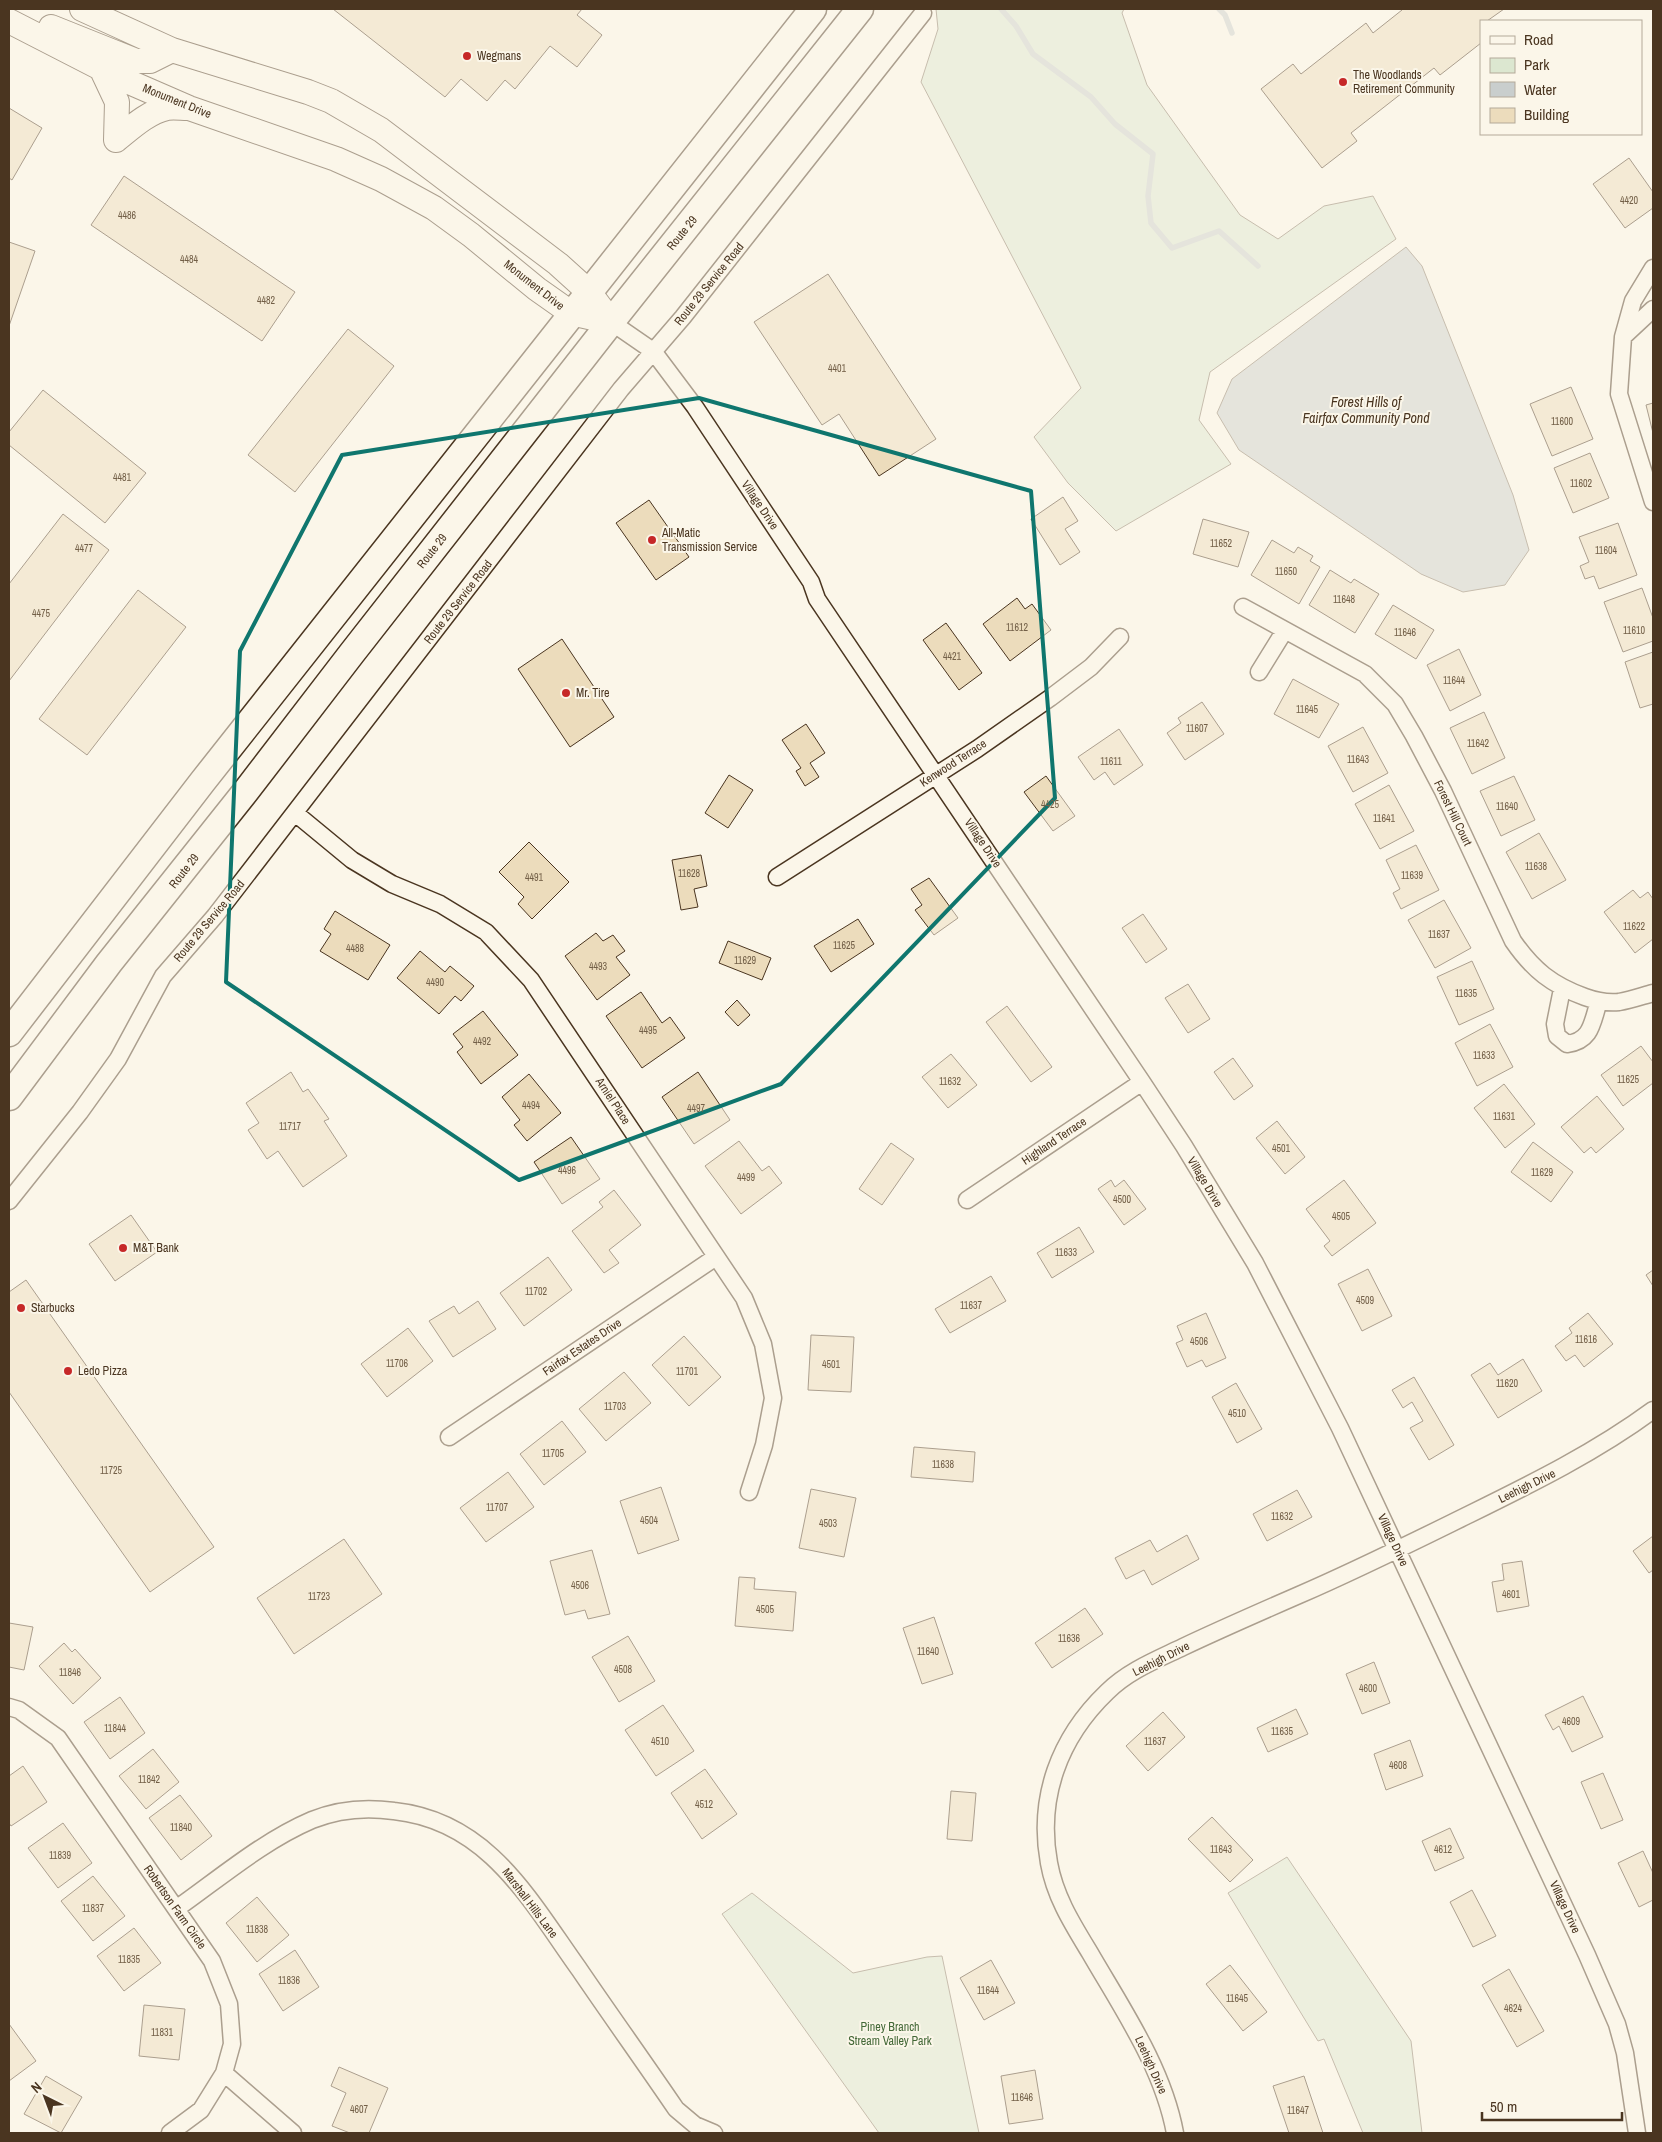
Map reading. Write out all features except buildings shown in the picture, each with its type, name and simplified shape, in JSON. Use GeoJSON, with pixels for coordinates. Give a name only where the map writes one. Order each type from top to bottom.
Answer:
{"type":"FeatureCollection","features":[{"type":"Feature","properties":{"kind":"main road"},"geometry":{"type":"LineString","coordinates":[[82,9],[172,50],[308,92],[331,101],[381,130],[558,264],[589,292],[611,322]]}},
{"type":"Feature","properties":{"kind":"main road"},"geometry":{"type":"LineString","coordinates":[[9,1033],[203,781],[812,9]]}},
{"type":"Feature","properties":{"kind":"main road","name":"Route 29"},"geometry":{"type":"LineString","coordinates":[[9,1097],[109,963],[209,838],[611,322],[860,9]]}},
{"type":"Feature","properties":{"kind":"main road"},"geometry":{"type":"LineString","coordinates":[[9,14],[56,29],[136,61],[150,61],[172,50]]}},
{"type":"Feature","properties":{"kind":"main road","name":"Monument Drive"},"geometry":{"type":"LineString","coordinates":[[9,21],[101,68],[189,108],[336,159],[381,179],[434,208],[471,235],[537,289],[571,313],[611,322]]}},
{"type":"Feature","properties":{"kind":"main road"},"geometry":{"type":"LineString","coordinates":[[101,68],[117,102],[116,140],[136,123],[155,113],[167,108],[189,108]]}},
{"type":"Feature","properties":{"kind":"street","name":"Route 29 Service Road"},"geometry":{"type":"LineString","coordinates":[[9,1200],[80,1112],[118,1059],[163,976],[215,916],[621,389],[682,318],[923,13]]}},
{"type":"Feature","properties":{"kind":"street"},"geometry":{"type":"LineString","coordinates":[[1652,493],[1619,394],[1622,338],[1633,301],[1653,268]]}},
{"type":"Feature","properties":{"kind":"street"},"geometry":{"type":"LineString","coordinates":[[1622,338],[1653,309]]}},
{"type":"Feature","properties":{"kind":"street","name":"Village Drive"},"geometry":{"type":"LineString","coordinates":[[611,322],[653,351],[703,419],[811,582],[817,599],[937,774],[1184,1146],[1255,1263],[1340,1428],[1587,1955],[1617,2024],[1625,2053],[1637,2133]]}},
{"type":"Feature","properties":{"kind":"street","name":"Forest Hill Court"},"geometry":{"type":"LineString","coordinates":[[1244,607],[1365,674],[1395,704],[1443,791],[1513,941],[1526,960],[1547,979],[1562,989],[1598,1001],[1619,1002],[1653,993]]}},
{"type":"Feature","properties":{"kind":"street"},"geometry":{"type":"LineString","coordinates":[[1259,672],[1285,630]]}},
{"type":"Feature","properties":{"kind":"street","name":"Kenwood Terrace"},"geometry":{"type":"LineString","coordinates":[[777,877],[937,774],[1050,698],[1091,668],[1120,637]]}},
{"type":"Feature","properties":{"kind":"street","name":"Arniel Place"},"geometry":{"type":"LineString","coordinates":[[295,813],[352,860],[392,884],[440,904],[486,932],[531,980],[573,1040],[744,1298],[763,1344],[773,1398],[764,1445],[749,1492]]}},
{"type":"Feature","properties":{"kind":"street"},"geometry":{"type":"LineString","coordinates":[[1562,989],[1555,1024],[1557,1036],[1567,1044],[1578,1042],[1588,1034],[1598,1001]]}},
{"type":"Feature","properties":{"kind":"street","name":"Highland Terrace"},"geometry":{"type":"LineString","coordinates":[[967,1200],[1142,1082]]}},
{"type":"Feature","properties":{"kind":"street","name":"Fairfax Estates Drive"},"geometry":{"type":"LineString","coordinates":[[449,1437],[716,1257]]}},
{"type":"Feature","properties":{"kind":"street","name":"Leehigh Drive"},"geometry":{"type":"LineString","coordinates":[[1175,2133],[1170,2112],[1155,2071],[1140,2039],[1063,1907],[1055,1888],[1046,1847],[1045,1815],[1058,1764],[1073,1732],[1093,1705],[1109,1690],[1140,1667],[1397,1550],[1554,1472],[1596,1449],[1653,1410]]}},
{"type":"Feature","properties":{"kind":"street","name":"Robertson Farm Circle"},"geometry":{"type":"LineString","coordinates":[[9,1707],[19,1710],[58,1738],[212,1961],[229,2004],[232,2044],[224,2073],[201,2110],[170,2133]]}},
{"type":"Feature","properties":{"kind":"street","name":"Marshall Hills Lane"},"geometry":{"type":"LineString","coordinates":[[176,1909],[276,1838],[313,1820],[344,1811],[369,1808],[404,1812],[443,1822],[472,1840],[515,1879],[676,2109],[695,2125],[714,2133]]}},
{"type":"Feature","properties":{"kind":"street"},"geometry":{"type":"LineString","coordinates":[[224,2073],[293,2133]]}},
{"type":"Feature","properties":{"kind":"highlighted area"},"geometry":{"type":"Polygon","coordinates":[[[699,398],[1031,491],[1055,798],[781,1084],[519,1180],[226,982],[240,651],[342,455],[699,398]]]}},
{"type":"Feature","properties":{"kind":"green space"},"geometry":{"type":"Polygon","coordinates":[[[936,9],[1124,9],[1122,13],[1147,85],[1240,215],[1278,239],[1324,206],[1373,196],[1396,239],[1210,372],[1199,420],[1231,464],[1116,531],[1068,483],[1034,437],[1081,388],[921,82],[938,29],[936,9]]]}},
{"type":"Feature","properties":{"kind":"green space"},"geometry":{"type":"Polygon","coordinates":[[[1287,1857],[1411,2041],[1422,2133],[1363,2133],[1324,2039],[1318,2041],[1228,1893],[1287,1857]]]}},
{"type":"Feature","properties":{"kind":"green space","name":"Piney Branch Stream Valley Park"},"geometry":{"type":"Polygon","coordinates":[[[752,1893],[853,1973],[927,1957],[942,1956],[979,2133],[879,2133],[722,1914],[752,1893]]]}},
{"type":"Feature","properties":{"kind":"water","name":"Forest Hills of Fairfax Community Pond"},"geometry":{"type":"Polygon","coordinates":[[[1406,247],[1422,266],[1513,495],[1529,550],[1505,585],[1463,592],[1421,574],[1239,450],[1217,413],[1232,379],[1406,247]]]}},
{"type":"Feature","properties":{"kind":"waterway"},"geometry":{"type":"LineString","coordinates":[[1001,9],[1016,26],[1033,54],[1091,97],[1115,124],[1153,154],[1148,196],[1151,223],[1172,248],[1219,231],[1258,266]]}},
{"type":"Feature","properties":{"kind":"waterway"},"geometry":{"type":"LineString","coordinates":[[1219,9],[1225,15],[1232,33]]}},
{"type":"Feature","properties":{"kind":"place","name":"Wegmans"},"geometry":{"type":"Point","coordinates":[467,56]}},
{"type":"Feature","properties":{"kind":"place","name":"The Woodlands Retirement Community"},"geometry":{"type":"Point","coordinates":[1343,82]}},
{"type":"Feature","properties":{"kind":"place","name":"All-Matic Transmission Service"},"geometry":{"type":"Point","coordinates":[652,540]}},
{"type":"Feature","properties":{"kind":"place","name":"Mr. Tire"},"geometry":{"type":"Point","coordinates":[566,693]}},
{"type":"Feature","properties":{"kind":"place","name":"M&T Bank"},"geometry":{"type":"Point","coordinates":[123,1248]}},
{"type":"Feature","properties":{"kind":"place","name":"Starbucks"},"geometry":{"type":"Point","coordinates":[21,1308]}},
{"type":"Feature","properties":{"kind":"place","name":"Ledo Pizza"},"geometry":{"type":"Point","coordinates":[68,1371]}}]}
